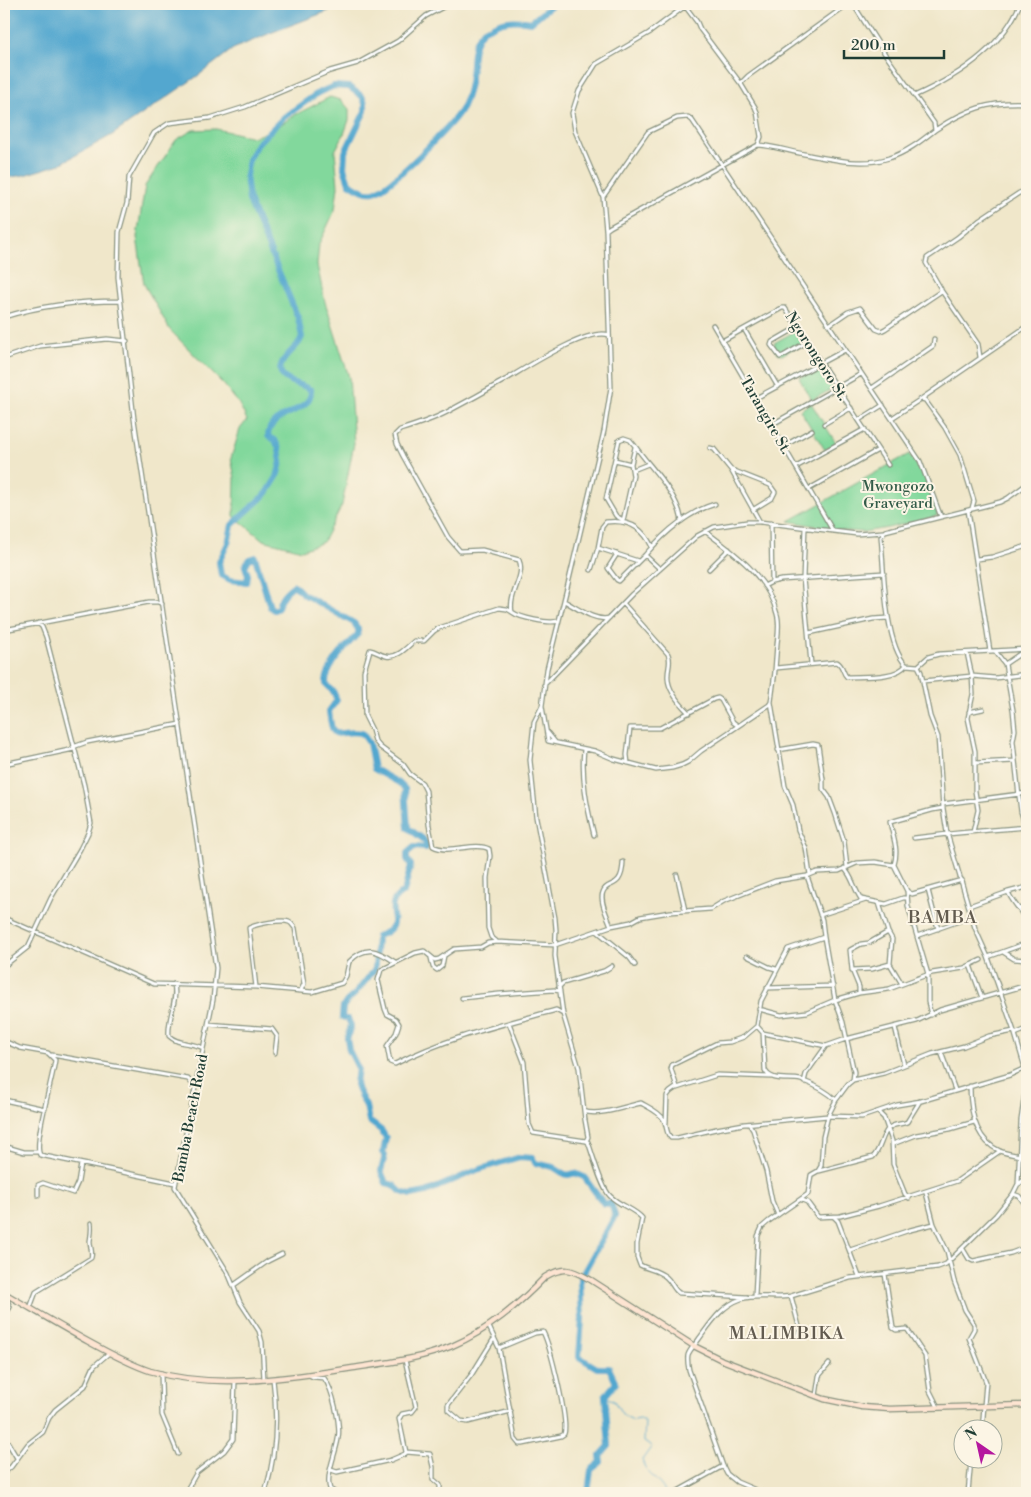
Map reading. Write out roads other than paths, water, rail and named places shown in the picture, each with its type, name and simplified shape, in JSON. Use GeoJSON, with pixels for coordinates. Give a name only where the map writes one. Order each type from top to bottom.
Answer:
{"type":"FeatureCollection","features":[{"type":"Feature","properties":{"kind":"main road"},"geometry":{"type":"LineString","coordinates":[[4,1293],[130,1363],[182,1378],[234,1381],[264,1380],[430,1354],[452,1346],[489,1326],[513,1307],[546,1276],[561,1270],[575,1271],[694,1346],[722,1360],[816,1397],[862,1407],[890,1409],[1027,1405]]}},
{"type":"Feature","properties":{"kind":"street","name":"Bamba Beach Road"},"geometry":{"type":"LineString","coordinates":[[264,1380],[261,1337],[256,1325],[240,1302],[226,1269],[176,1190],[175,1183],[208,1024],[216,968],[134,418],[120,301],[118,242],[127,203],[129,177],[154,133],[159,128],[169,123],[210,118],[245,107],[330,71],[358,63],[398,41],[426,16],[449,4]]}},
{"type":"Feature","properties":{"kind":"street"},"geometry":{"type":"LineString","coordinates":[[741,84],[742,80],[848,4]]}},
{"type":"Feature","properties":{"kind":"street"},"geometry":{"type":"LineString","coordinates":[[853,4],[934,123],[935,130]]}},
{"type":"Feature","properties":{"kind":"street"},"geometry":{"type":"LineString","coordinates":[[914,96],[951,77],[989,49],[1010,22],[1020,4]]}},
{"type":"Feature","properties":{"kind":"street"},"geometry":{"type":"LineString","coordinates":[[758,145],[761,137],[757,112],[741,84],[700,29],[686,5],[649,33],[596,64],[574,102],[572,118],[575,131],[603,197],[606,231],[611,387],[604,431],[544,685],[542,706],[547,731],[556,742],[584,748],[656,770],[682,766],[771,702]]}},
{"type":"Feature","properties":{"kind":"street"},"geometry":{"type":"LineString","coordinates":[[606,231],[610,227],[758,145],[851,161],[877,161],[895,156],[963,113],[992,103],[1026,101]]}},
{"type":"Feature","properties":{"kind":"street"},"geometry":{"type":"LineString","coordinates":[[603,197],[648,132],[677,118],[688,117],[692,120],[922,465],[941,517]]}},
{"type":"Feature","properties":{"kind":"street"},"geometry":{"type":"LineString","coordinates":[[980,357],[981,352],[978,344],[941,289],[926,263],[927,258],[980,219],[1027,190]]}},
{"type":"Feature","properties":{"kind":"street"},"geometry":{"type":"LineString","coordinates":[[605,224],[610,227]]}},
{"type":"Feature","properties":{"kind":"street"},"geometry":{"type":"LineString","coordinates":[[829,325],[848,312],[860,308],[876,329],[881,331],[934,296],[941,289]]}},
{"type":"Feature","properties":{"kind":"street"},"geometry":{"type":"LineString","coordinates":[[4,316],[38,307],[78,302],[120,301]]}},
{"type":"Feature","properties":{"kind":"street","name":"Ngorongoro St."},"geometry":{"type":"LineString","coordinates":[[722,341],[782,307],[786,308],[888,465]]}},
{"type":"Feature","properties":{"kind":"street","name":"Tarangire St."},"geometry":{"type":"LineString","coordinates":[[713,325],[834,531]]}},
{"type":"Feature","properties":{"kind":"street"},"geometry":{"type":"LineString","coordinates":[[892,418],[1027,326]]}},
{"type":"Feature","properties":{"kind":"street"},"geometry":{"type":"LineString","coordinates":[[798,327],[772,342],[778,356],[783,356],[807,342]]}},
{"type":"Feature","properties":{"kind":"street"},"geometry":{"type":"LineString","coordinates":[[744,329],[778,387]]}},
{"type":"Feature","properties":{"kind":"street"},"geometry":{"type":"LineString","coordinates":[[512,612],[512,602],[520,567],[519,560],[486,551],[463,552],[456,549],[450,542],[396,444],[395,435],[400,430],[444,414],[558,349],[604,333],[609,335]]}},
{"type":"Feature","properties":{"kind":"street"},"geometry":{"type":"LineString","coordinates":[[4,358],[40,346],[107,339],[126,341]]}},
{"type":"Feature","properties":{"kind":"street"},"geometry":{"type":"LineString","coordinates":[[872,388],[933,346],[934,339]]}},
{"type":"Feature","properties":{"kind":"street"},"geometry":{"type":"LineString","coordinates":[[756,398],[845,350]]}},
{"type":"Feature","properties":{"kind":"street"},"geometry":{"type":"LineString","coordinates":[[771,425],[862,374]]}},
{"type":"Feature","properties":{"kind":"street"},"geometry":{"type":"LineString","coordinates":[[921,399],[925,400],[945,428],[960,455],[974,501],[970,509],[972,536],[990,651]]}},
{"type":"Feature","properties":{"kind":"street"},"geometry":{"type":"LineString","coordinates":[[859,420],[883,405]]}},
{"type":"Feature","properties":{"kind":"street"},"geometry":{"type":"LineString","coordinates":[[824,424],[851,408]]}},
{"type":"Feature","properties":{"kind":"street"},"geometry":{"type":"LineString","coordinates":[[796,467],[865,429]]}},
{"type":"Feature","properties":{"kind":"street"},"geometry":{"type":"LineString","coordinates":[[784,446],[812,430]]}},
{"type":"Feature","properties":{"kind":"street"},"geometry":{"type":"LineString","coordinates":[[652,547],[644,532],[616,516],[606,499],[621,438],[630,440],[676,501],[682,521]]}},
{"type":"Feature","properties":{"kind":"street"},"geometry":{"type":"LineString","coordinates":[[623,521],[633,470],[630,464],[635,446]]}},
{"type":"Feature","properties":{"kind":"street"},"geometry":{"type":"LineString","coordinates":[[710,448],[714,449],[731,470],[760,522]]}},
{"type":"Feature","properties":{"kind":"street"},"geometry":{"type":"LineString","coordinates":[[809,489],[879,450]]}},
{"type":"Feature","properties":{"kind":"street"},"geometry":{"type":"LineString","coordinates":[[615,460],[630,464]]}},
{"type":"Feature","properties":{"kind":"street"},"geometry":{"type":"LineString","coordinates":[[633,470],[648,464]]}},
{"type":"Feature","properties":{"kind":"street"},"geometry":{"type":"LineString","coordinates":[[731,470],[766,483],[775,492],[772,498],[754,509]]}},
{"type":"Feature","properties":{"kind":"street"},"geometry":{"type":"LineString","coordinates":[[544,685],[623,603],[705,531],[714,527],[760,522],[857,534],[883,532],[1008,498],[1027,484]]}},
{"type":"Feature","properties":{"kind":"street"},"geometry":{"type":"LineString","coordinates":[[617,554],[608,568],[619,581],[659,540],[682,521],[702,508],[716,504]]}},
{"type":"Feature","properties":{"kind":"street"},"geometry":{"type":"LineString","coordinates":[[591,570],[603,523],[623,521]]}},
{"type":"Feature","properties":{"kind":"street"},"geometry":{"type":"LineString","coordinates":[[771,523],[772,582]]}},
{"type":"Feature","properties":{"kind":"street"},"geometry":{"type":"LineString","coordinates":[[805,528],[803,578],[812,664]]}},
{"type":"Feature","properties":{"kind":"street"},"geometry":{"type":"LineString","coordinates":[[705,531],[743,560],[764,586],[775,607],[778,618],[776,668],[771,702],[778,750],[784,786],[793,805],[798,830],[806,848],[809,875],[820,914],[835,1000],[843,1022],[854,1072],[853,1080]]}},
{"type":"Feature","properties":{"kind":"street"},"geometry":{"type":"LineString","coordinates":[[883,532],[881,537],[888,618],[895,644],[906,665]]}},
{"type":"Feature","properties":{"kind":"street"},"geometry":{"type":"LineString","coordinates":[[648,537],[659,540]]}},
{"type":"Feature","properties":{"kind":"street"},"geometry":{"type":"LineString","coordinates":[[977,559],[1027,546]]}},
{"type":"Feature","properties":{"kind":"street"},"geometry":{"type":"LineString","coordinates":[[598,548],[638,562]]}},
{"type":"Feature","properties":{"kind":"street"},"geometry":{"type":"LineString","coordinates":[[709,570],[729,549]]}},
{"type":"Feature","properties":{"kind":"street"},"geometry":{"type":"LineString","coordinates":[[645,555],[660,569]]}},
{"type":"Feature","properties":{"kind":"street"},"geometry":{"type":"LineString","coordinates":[[764,586],[772,582],[803,578],[884,573]]}},
{"type":"Feature","properties":{"kind":"street"},"geometry":{"type":"LineString","coordinates":[[564,601],[594,616],[603,619],[610,618]]}},
{"type":"Feature","properties":{"kind":"street"},"geometry":{"type":"LineString","coordinates":[[4,630],[149,602],[162,604]]}},
{"type":"Feature","properties":{"kind":"street"},"geometry":{"type":"LineString","coordinates":[[623,603],[668,654],[670,661],[669,685],[689,713]]}},
{"type":"Feature","properties":{"kind":"street"},"geometry":{"type":"LineString","coordinates":[[497,942],[491,937],[488,928],[487,878],[489,849],[479,847],[440,849],[434,846],[429,825],[426,790],[422,783],[410,774],[403,764],[380,747],[365,716],[364,671],[370,650],[386,657],[392,656],[408,649],[414,641],[424,641],[439,628],[499,608],[522,617],[553,622],[558,621]]}},
{"type":"Feature","properties":{"kind":"street"},"geometry":{"type":"LineString","coordinates":[[809,633],[873,619],[888,618]]}},
{"type":"Feature","properties":{"kind":"street"},"geometry":{"type":"LineString","coordinates":[[553,622],[557,628]]}},
{"type":"Feature","properties":{"kind":"street"},"geometry":{"type":"LineString","coordinates":[[4,966],[28,947],[52,898],[80,849],[91,823],[84,785],[46,637],[38,623]]}},
{"type":"Feature","properties":{"kind":"street"},"geometry":{"type":"LineString","coordinates":[[776,668],[837,662],[847,677],[888,675],[896,673],[906,665],[918,666],[928,656],[933,654],[1027,649]]}},
{"type":"Feature","properties":{"kind":"street"},"geometry":{"type":"LineString","coordinates":[[1005,664],[1027,649]]}},
{"type":"Feature","properties":{"kind":"street"},"geometry":{"type":"LineString","coordinates":[[914,838],[947,833],[1027,828],[1021,812],[1013,741],[1015,730],[1013,710],[1005,664],[995,651]]}},
{"type":"Feature","properties":{"kind":"street"},"geometry":{"type":"LineString","coordinates":[[967,653],[972,676],[973,694],[969,712],[969,725],[974,751],[978,810],[973,832]]}},
{"type":"Feature","properties":{"kind":"street"},"geometry":{"type":"LineString","coordinates":[[768,1493],[758,1492],[737,1482],[728,1474],[723,1466],[689,1370],[688,1355],[711,1321],[735,1301],[749,1297],[791,1296],[859,1276],[938,1267],[949,1263],[1013,1194],[1018,1184],[1025,1107],[1026,1066],[988,957],[972,919],[947,833],[943,808],[938,737],[930,716],[918,666]]}},
{"type":"Feature","properties":{"kind":"street"},"geometry":{"type":"LineString","coordinates":[[923,681],[972,676],[992,678],[1027,674]]}},
{"type":"Feature","properties":{"kind":"street"},"geometry":{"type":"LineString","coordinates":[[628,763],[626,755],[630,728],[660,728],[718,698],[733,722],[738,725]]}},
{"type":"Feature","properties":{"kind":"street"},"geometry":{"type":"LineString","coordinates":[[542,706],[534,722],[530,760],[535,812],[555,924],[555,945],[563,1014],[579,1068],[588,1137],[586,1141]]}},
{"type":"Feature","properties":{"kind":"street"},"geometry":{"type":"LineString","coordinates":[[969,712],[983,709]]}},
{"type":"Feature","properties":{"kind":"street"},"geometry":{"type":"LineString","coordinates":[[4,764],[74,748],[87,742],[180,724]]}},
{"type":"Feature","properties":{"kind":"street"},"geometry":{"type":"LineString","coordinates":[[778,750],[816,744],[818,746],[823,789],[836,813],[844,841],[846,868],[853,880],[857,893],[862,899],[878,904],[886,904],[907,898]]}},
{"type":"Feature","properties":{"kind":"street"},"geometry":{"type":"LineString","coordinates":[[584,748],[584,782],[587,806],[594,835]]}},
{"type":"Feature","properties":{"kind":"street"},"geometry":{"type":"LineString","coordinates":[[975,763],[1015,761]]}},
{"type":"Feature","properties":{"kind":"street"},"geometry":{"type":"LineString","coordinates":[[943,804],[1027,794]]}},
{"type":"Feature","properties":{"kind":"street"},"geometry":{"type":"LineString","coordinates":[[931,1015],[928,1002],[928,974],[907,898],[907,891],[894,865],[896,845],[890,822],[943,808]]}},
{"type":"Feature","properties":{"kind":"street"},"geometry":{"type":"LineString","coordinates":[[611,926],[602,899],[603,892],[604,889],[618,882],[622,876],[623,862]]}},
{"type":"Feature","properties":{"kind":"street"},"geometry":{"type":"LineString","coordinates":[[431,958],[439,960],[454,949],[481,947],[488,943],[497,942],[555,945],[640,918],[685,910],[711,909],[724,901],[776,880],[817,872],[832,872],[857,863],[875,862],[894,865]]}},
{"type":"Feature","properties":{"kind":"street"},"geometry":{"type":"LineString","coordinates":[[677,875],[685,910]]}},
{"type":"Feature","properties":{"kind":"street"},"geometry":{"type":"LineString","coordinates":[[907,891],[915,894],[962,880]]}},
{"type":"Feature","properties":{"kind":"street"},"geometry":{"type":"LineString","coordinates":[[969,906],[1027,887]]}},
{"type":"Feature","properties":{"kind":"street"},"geometry":{"type":"LineString","coordinates":[[928,890],[938,929]]}},
{"type":"Feature","properties":{"kind":"street"},"geometry":{"type":"LineString","coordinates":[[1008,892],[1024,916],[1027,925]]}},
{"type":"Feature","properties":{"kind":"street"},"geometry":{"type":"LineString","coordinates":[[820,914],[867,900]]}},
{"type":"Feature","properties":{"kind":"street"},"geometry":{"type":"LineString","coordinates":[[878,904],[892,939],[890,964],[902,984]]}},
{"type":"Feature","properties":{"kind":"street"},"geometry":{"type":"LineString","coordinates":[[1019,910],[1027,906]]}},
{"type":"Feature","properties":{"kind":"street"},"geometry":{"type":"LineString","coordinates":[[4,918],[154,984],[256,987],[312,992],[342,983],[350,962],[354,957],[368,950],[377,950],[396,962]]}},
{"type":"Feature","properties":{"kind":"street"},"geometry":{"type":"LineString","coordinates":[[917,936],[962,920],[972,919]]}},
{"type":"Feature","properties":{"kind":"street"},"geometry":{"type":"LineString","coordinates":[[256,987],[249,928],[267,922],[285,921],[291,923],[295,928],[304,984],[303,989],[300,991]]}},
{"type":"Feature","properties":{"kind":"street"},"geometry":{"type":"LineString","coordinates":[[597,932],[636,965]]}},
{"type":"Feature","properties":{"kind":"street"},"geometry":{"type":"LineString","coordinates":[[860,994],[852,970],[850,950],[861,944],[869,943],[888,932]]}},
{"type":"Feature","properties":{"kind":"street"},"geometry":{"type":"LineString","coordinates":[[676,1088],[677,1084],[670,1069],[672,1065],[717,1043],[739,1039],[749,1034],[757,1026],[759,1009],[767,988],[788,949],[824,937]]}},
{"type":"Feature","properties":{"kind":"street"},"geometry":{"type":"LineString","coordinates":[[988,957],[1027,943]]}},
{"type":"Feature","properties":{"kind":"street"},"geometry":{"type":"LineString","coordinates":[[444,956],[442,966],[437,970],[433,968],[431,958],[424,951],[415,952],[381,970],[378,980],[385,1009],[387,1014],[396,1019],[399,1024],[387,1046],[392,1063],[395,1064],[431,1046],[509,1023],[556,1010],[563,1014]]}},
{"type":"Feature","properties":{"kind":"street"},"geometry":{"type":"LineString","coordinates":[[1003,951],[1014,959],[1027,960]]}},
{"type":"Feature","properties":{"kind":"street"},"geometry":{"type":"LineString","coordinates":[[747,956],[776,969]]}},
{"type":"Feature","properties":{"kind":"street"},"geometry":{"type":"LineString","coordinates":[[759,1009],[781,1015],[807,1012],[835,1000],[889,989],[928,974],[964,968],[980,960]]}},
{"type":"Feature","properties":{"kind":"street"},"geometry":{"type":"LineString","coordinates":[[852,970],[872,969],[890,964]]}},
{"type":"Feature","properties":{"kind":"street"},"geometry":{"type":"LineString","coordinates":[[970,965],[982,998]]}},
{"type":"Feature","properties":{"kind":"street"},"geometry":{"type":"LineString","coordinates":[[462,998],[559,989],[563,983],[604,971],[612,966]]}},
{"type":"Feature","properties":{"kind":"street"},"geometry":{"type":"LineString","coordinates":[[174,984],[174,1000],[169,1024],[169,1036],[177,1041],[196,1044],[203,1048]]}},
{"type":"Feature","properties":{"kind":"street"},"geometry":{"type":"LineString","coordinates":[[804,1082],[806,1074],[826,1046],[846,1038],[917,1021],[940,1010],[1027,985]]}},
{"type":"Feature","properties":{"kind":"street"},"geometry":{"type":"LineString","coordinates":[[767,988],[833,986]]}},
{"type":"Feature","properties":{"kind":"street"},"geometry":{"type":"LineString","coordinates":[[509,1023],[524,1062],[529,1124],[533,1133],[588,1142],[607,1192],[625,1208],[642,1218],[637,1244],[637,1257],[640,1265],[655,1269],[668,1278],[679,1293],[749,1297]]}},
{"type":"Feature","properties":{"kind":"street"},"geometry":{"type":"LineString","coordinates":[[208,1024],[272,1029],[277,1036],[275,1053]]}},
{"type":"Feature","properties":{"kind":"street"},"geometry":{"type":"LineString","coordinates":[[757,1026],[763,1033],[765,1070],[772,1077]]}},
{"type":"Feature","properties":{"kind":"street"},"geometry":{"type":"LineString","coordinates":[[895,1027],[904,1065]]}},
{"type":"Feature","properties":{"kind":"street"},"geometry":{"type":"LineString","coordinates":[[818,1171],[821,1166],[823,1137],[828,1116],[836,1100],[853,1080],[884,1073],[993,1035],[1015,1033],[1027,1029]]}},
{"type":"Feature","properties":{"kind":"street"},"geometry":{"type":"LineString","coordinates":[[763,1033],[826,1046]]}},
{"type":"Feature","properties":{"kind":"street"},"geometry":{"type":"LineString","coordinates":[[4,1041],[20,1048],[52,1055],[188,1080],[195,1088]]}},
{"type":"Feature","properties":{"kind":"street"},"geometry":{"type":"LineString","coordinates":[[941,1052],[955,1090]]}},
{"type":"Feature","properties":{"kind":"street"},"geometry":{"type":"LineString","coordinates":[[38,1152],[55,1060],[52,1055]]}},
{"type":"Feature","properties":{"kind":"street"},"geometry":{"type":"LineString","coordinates":[[836,1100],[824,1091],[804,1082],[772,1077],[717,1075],[676,1088],[670,1092],[667,1096],[666,1124],[668,1136],[671,1138],[749,1124],[828,1116],[854,1118],[1010,1075],[1026,1066]]}},
{"type":"Feature","properties":{"kind":"street"},"geometry":{"type":"LineString","coordinates":[[970,1086],[971,1110],[979,1132],[989,1144],[1000,1151],[1020,1156]]}},
{"type":"Feature","properties":{"kind":"street"},"geometry":{"type":"LineString","coordinates":[[4,1100],[45,1109]]}},
{"type":"Feature","properties":{"kind":"street"},"geometry":{"type":"LineString","coordinates":[[755,1296],[758,1236],[762,1227],[808,1194],[811,1175],[818,1171],[873,1157],[877,1153],[888,1129],[907,1122],[921,1101]]}},
{"type":"Feature","properties":{"kind":"street"},"geometry":{"type":"LineString","coordinates":[[584,1111],[591,1114],[641,1103],[661,1116],[666,1124]]}},
{"type":"Feature","properties":{"kind":"street"},"geometry":{"type":"LineString","coordinates":[[879,1112],[883,1117],[893,1144],[893,1164],[905,1194],[909,1198]]}},
{"type":"Feature","properties":{"kind":"street"},"geometry":{"type":"LineString","coordinates":[[893,1144],[916,1135],[950,1129],[974,1122]]}},
{"type":"Feature","properties":{"kind":"street"},"geometry":{"type":"LineString","coordinates":[[749,1124],[753,1130],[766,1171],[772,1201],[778,1215]]}},
{"type":"Feature","properties":{"kind":"street"},"geometry":{"type":"LineString","coordinates":[[4,1146],[24,1152],[38,1152],[43,1157],[175,1183]]}},
{"type":"Feature","properties":{"kind":"street"},"geometry":{"type":"LineString","coordinates":[[801,1200],[807,1202],[818,1217],[833,1217],[879,1206],[957,1182],[1000,1151]]}},
{"type":"Feature","properties":{"kind":"street"},"geometry":{"type":"LineString","coordinates":[[38,1195],[38,1186],[43,1183],[73,1192],[78,1182],[81,1164]]}},
{"type":"Feature","properties":{"kind":"street"},"geometry":{"type":"LineString","coordinates":[[1018,1184],[1027,1177]]}},
{"type":"Feature","properties":{"kind":"street"},"geometry":{"type":"LineString","coordinates":[[926,1193],[934,1224],[947,1251],[962,1302],[974,1324],[974,1329],[969,1338],[986,1382],[983,1420]]}},
{"type":"Feature","properties":{"kind":"street"},"geometry":{"type":"LineString","coordinates":[[1013,1194],[1019,1196],[1027,1207]]}},
{"type":"Feature","properties":{"kind":"street"},"geometry":{"type":"LineString","coordinates":[[833,1217],[838,1221],[859,1276]]}},
{"type":"Feature","properties":{"kind":"street"},"geometry":{"type":"LineString","coordinates":[[30,1308],[36,1292],[91,1258],[91,1223]]}},
{"type":"Feature","properties":{"kind":"street"},"geometry":{"type":"LineString","coordinates":[[850,1250],[934,1224]]}},
{"type":"Feature","properties":{"kind":"street"},"geometry":{"type":"LineString","coordinates":[[963,1249],[969,1259],[973,1261],[1011,1254],[1027,1247]]}},
{"type":"Feature","properties":{"kind":"street"},"geometry":{"type":"LineString","coordinates":[[234,1285],[282,1254]]}},
{"type":"Feature","properties":{"kind":"street"},"geometry":{"type":"LineString","coordinates":[[885,1274],[893,1328],[896,1330],[907,1329],[923,1351],[930,1391],[938,1407]]}},
{"type":"Feature","properties":{"kind":"street"},"geometry":{"type":"LineString","coordinates":[[791,1296],[800,1330],[797,1336]]}},
{"type":"Feature","properties":{"kind":"street"},"geometry":{"type":"LineString","coordinates":[[4,1298],[10,1307],[4,1317]]}},
{"type":"Feature","properties":{"kind":"street"},"geometry":{"type":"LineString","coordinates":[[489,1326],[499,1348],[512,1411],[515,1439],[519,1444],[523,1444],[561,1436],[566,1431],[550,1351],[543,1332],[540,1331],[499,1348]]}},
{"type":"Feature","properties":{"kind":"street"},"geometry":{"type":"LineString","coordinates":[[494,1339],[472,1374],[448,1405],[448,1410],[461,1421],[468,1422],[512,1411]]}},
{"type":"Feature","properties":{"kind":"street"},"geometry":{"type":"LineString","coordinates":[[4,1472],[11,1467],[28,1444],[43,1432],[55,1410],[85,1386],[94,1366],[109,1353]]}},
{"type":"Feature","properties":{"kind":"street"},"geometry":{"type":"LineString","coordinates":[[404,1359],[416,1407],[412,1412],[402,1414],[400,1419],[406,1452]]}},
{"type":"Feature","properties":{"kind":"street"},"geometry":{"type":"LineString","coordinates":[[816,1397],[819,1376],[828,1364]]}},
{"type":"Feature","properties":{"kind":"street"},"geometry":{"type":"LineString","coordinates":[[161,1373],[162,1415],[178,1454]]}},
{"type":"Feature","properties":{"kind":"street"},"geometry":{"type":"LineString","coordinates":[[308,1374],[313,1377],[324,1378],[331,1391],[339,1437],[335,1454],[331,1461],[328,1488],[336,1493]]}},
{"type":"Feature","properties":{"kind":"street"},"geometry":{"type":"LineString","coordinates":[[266,1493],[273,1459],[276,1427],[272,1378]]}},
{"type":"Feature","properties":{"kind":"street"},"geometry":{"type":"LineString","coordinates":[[185,1493],[197,1472],[224,1451],[233,1440],[234,1381]]}},
{"type":"Feature","properties":{"kind":"street"},"geometry":{"type":"LineString","coordinates":[[4,1436],[17,1458]]}},
{"type":"Feature","properties":{"kind":"street"},"geometry":{"type":"LineString","coordinates":[[331,1470],[337,1472],[392,1460],[406,1452],[430,1454],[434,1467],[433,1479],[440,1485],[440,1493]]}},
{"type":"Feature","properties":{"kind":"street"},"geometry":{"type":"LineString","coordinates":[[678,1491],[723,1466]]}},
{"type":"Feature","properties":{"kind":"street"},"geometry":{"type":"LineString","coordinates":[[968,1493],[970,1470]]}},
{"type":"Feature","properties":{"kind":"water"},"geometry":{"type":"Polygon","coordinates":[[[4,4],[347,4],[233,49],[112,135],[60,164],[24,175],[4,178],[4,4]]]}},
{"type":"Feature","properties":{"kind":"waterway"},"geometry":{"type":"LineString","coordinates":[[553,4],[531,22],[506,21],[482,32],[474,48],[471,80],[467,95],[458,114],[408,167],[382,188],[374,192],[358,188],[349,183],[344,168],[345,152],[365,111],[365,103],[362,96],[349,87],[334,86],[318,93],[284,117],[258,143],[249,158],[246,175],[249,200],[298,318],[302,337],[281,364],[281,373],[288,380],[311,390],[305,404],[275,421],[270,428],[268,436],[275,440],[281,462],[277,477],[267,493],[232,525],[228,543],[219,562],[221,575],[230,580],[247,582],[248,575],[245,566],[249,559],[255,557],[270,607],[274,610],[278,608],[283,595],[294,585],[303,594],[354,623],[358,629],[358,634],[333,664],[327,678],[326,684],[333,691],[337,700],[329,711],[332,729],[338,734],[362,733],[369,743],[374,769],[399,783],[405,789],[408,828],[423,839],[427,845],[426,848],[414,847],[407,853],[407,859],[411,865],[404,892],[396,897],[393,903],[392,927],[387,932],[377,936],[375,969],[343,1007],[342,1017],[348,1019],[351,1025],[347,1038],[349,1050],[358,1068],[356,1084],[358,1091],[366,1106],[369,1121],[382,1131],[386,1138],[383,1152],[385,1155],[381,1171],[386,1183],[394,1185],[401,1192],[411,1195],[426,1192],[477,1170],[520,1157],[533,1158],[535,1163],[553,1167],[564,1174],[575,1173],[584,1177],[604,1204],[611,1203],[615,1216],[580,1279],[582,1319],[579,1357],[597,1368],[609,1368],[616,1383],[605,1396],[609,1446],[600,1456],[601,1462],[591,1470],[588,1493]]}},
{"type":"Feature","properties":{"kind":"waterway"},"geometry":{"type":"LineString","coordinates":[[605,1396],[614,1401],[623,1415],[633,1420],[640,1419],[645,1421],[644,1442],[652,1446],[642,1460],[646,1470],[666,1493]]}},
{"type":"Feature","properties":{"kind":"district","name":"BAMBA"},"geometry":{"type":"Point","coordinates":[943,917]}},
{"type":"Feature","properties":{"kind":"district","name":"MALIMBIKA"},"geometry":{"type":"Point","coordinates":[787,1333]}},
{"type":"Feature","properties":{"kind":"park label","name":"Mwongozo Graveyard"},"geometry":{"type":"Point","coordinates":[898,494]}}]}
